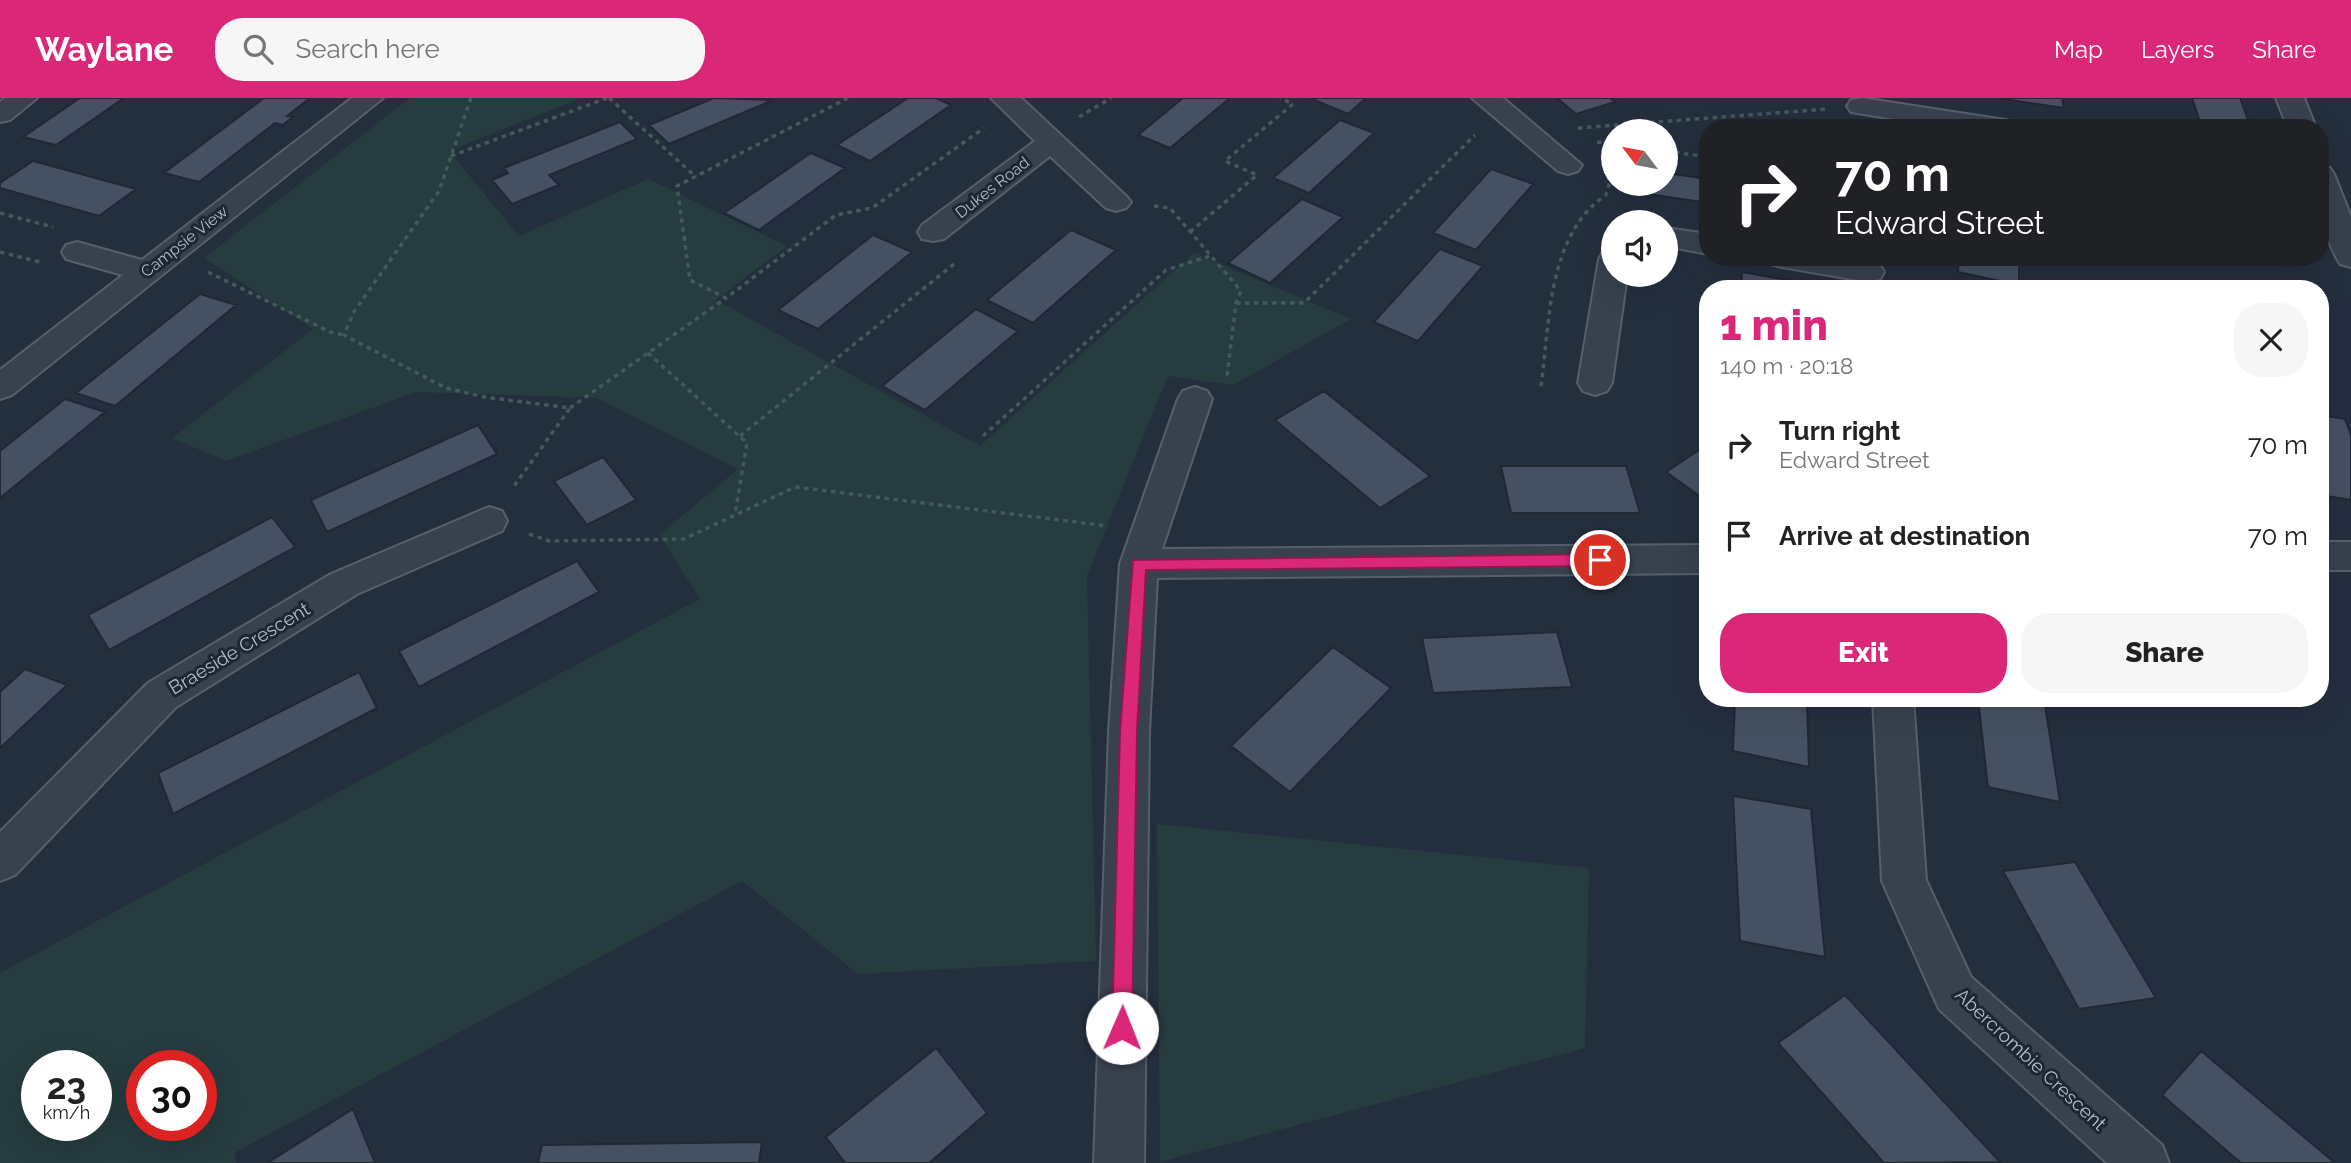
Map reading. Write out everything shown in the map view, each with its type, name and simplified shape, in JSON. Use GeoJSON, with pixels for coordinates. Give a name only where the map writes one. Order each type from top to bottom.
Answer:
{"type":"FeatureCollection","features":[{"type":"Feature","properties":{"kind":"street"},"geometry":{"type":"LineString","coordinates":[[0,114],[23,98]]}},
{"type":"Feature","properties":{"kind":"street","name":"Campsie View"},"geometry":{"type":"LineString","coordinates":[[0,387],[369,98]]}},
{"type":"Feature","properties":{"kind":"street"},"geometry":{"type":"LineString","coordinates":[[1486,98],[1568,165]]}},
{"type":"Feature","properties":{"kind":"street"},"geometry":{"type":"LineString","coordinates":[[2290,98],[2298,119]]}},
{"type":"Feature","properties":{"kind":"street"},"geometry":{"type":"LineString","coordinates":[[1009,102],[1116,202]]}},
{"type":"Feature","properties":{"kind":"street"},"geometry":{"type":"LineString","coordinates":[[1860,111],[1928,119]]}},
{"type":"Feature","properties":{"kind":"street","name":"Dukes Road"},"geometry":{"type":"LineString","coordinates":[[933,232],[1052,141]]}},
{"type":"Feature","properties":{"kind":"street"},"geometry":{"type":"LineString","coordinates":[[2329,180],[2351,257]]}},
{"type":"Feature","properties":{"kind":"street"},"geometry":{"type":"LineString","coordinates":[[1678,239],[1699,242]]}},
{"type":"Feature","properties":{"kind":"street"},"geometry":{"type":"LineString","coordinates":[[77,252],[145,271]]}},
{"type":"Feature","properties":{"kind":"street"},"geometry":{"type":"LineString","coordinates":[[1831,266],[1869,273]]}},
{"type":"Feature","properties":{"kind":"street"},"geometry":{"type":"LineString","coordinates":[[1595,383],[1610,287]]}},
{"type":"Feature","properties":{"kind":"street"},"geometry":{"type":"LineString","coordinates":[[1119,1163],[1129,732],[1144,548],[1195,399]]}},
{"type":"Feature","properties":{"kind":"street","name":"Braeside Crescent"},"geometry":{"type":"LineString","coordinates":[[0,861],[162,695],[344,584],[489,521]]}},
{"type":"Feature","properties":{"kind":"street"},"geometry":{"type":"LineString","coordinates":[[1144,548],[1699,559]]}},
{"type":"Feature","properties":{"kind":"street"},"geometry":{"type":"LineString","coordinates":[[2329,556],[2351,556]]}},
{"type":"Feature","properties":{"kind":"street","name":"Abercrombie Crescent"},"geometry":{"type":"LineString","coordinates":[[1893,707],[1904,881],[1955,993],[2144,1163]]}},
{"type":"Feature","properties":{"kind":"path"},"geometry":{"type":"LineString","coordinates":[[344,335],[353,313],[439,191],[471,98]]}},
{"type":"Feature","properties":{"kind":"path"},"geometry":{"type":"LineString","coordinates":[[451,156],[608,98],[696,177]]}},
{"type":"Feature","properties":{"kind":"path"},"geometry":{"type":"LineString","coordinates":[[726,298],[690,280],[677,186],[848,98]]}},
{"type":"Feature","properties":{"kind":"path"},"geometry":{"type":"LineString","coordinates":[[1190,232],[1257,175],[1225,161],[1293,104],[1280,98]]}},
{"type":"Feature","properties":{"kind":"path"},"geometry":{"type":"LineString","coordinates":[[1009,102],[872,208],[836,215],[726,298],[570,408],[489,521],[549,541],[684,538],[795,487],[1144,548]]}},
{"type":"Feature","properties":{"kind":"path"},"geometry":{"type":"LineString","coordinates":[[1236,303],[1304,303],[1471,137],[1522,127],[1860,111]]}},
{"type":"Feature","properties":{"kind":"path"},"geometry":{"type":"LineString","coordinates":[[1678,153],[1699,156]]}},
{"type":"Feature","properties":{"kind":"path"},"geometry":{"type":"LineString","coordinates":[[1116,202],[1170,208],[1241,291],[1236,303],[1225,386],[1195,399]]}},
{"type":"Feature","properties":{"kind":"path"},"geometry":{"type":"LineString","coordinates":[[983,436],[1166,270],[1210,256]]}},
{"type":"Feature","properties":{"kind":"path"},"geometry":{"type":"LineString","coordinates":[[740,436],[962,257]]}},
{"type":"Feature","properties":{"kind":"path"},"geometry":{"type":"LineString","coordinates":[[216,274],[330,332],[344,335],[446,388],[484,397],[570,408]]}},
{"type":"Feature","properties":{"kind":"path"},"geometry":{"type":"LineString","coordinates":[[648,353],[747,443],[734,515]]}},
{"type":"Feature","properties":{"kind":"green space"},"geometry":{"type":"Polygon","coordinates":[[[410,98],[581,98],[449,151],[519,236],[648,179],[787,246],[716,300],[980,446],[1194,253],[1351,319],[1233,385],[1168,376],[1087,576],[1096,961],[858,974],[742,881],[234,1153],[236,1163],[0,1163],[0,973],[700,599],[659,535],[738,469],[597,398],[416,392],[226,461],[172,438],[313,329],[204,258],[410,98]]]}},
{"type":"Feature","properties":{"kind":"green space"},"geometry":{"type":"Polygon","coordinates":[[[1157,824],[1589,868],[1585,1048],[1160,1162],[1157,824]]]}},
{"type":"Feature","properties":{"kind":"building"},"geometry":{"type":"Polygon","coordinates":[[[80,98],[124,98],[56,145],[23,137],[80,98]]]}},
{"type":"Feature","properties":{"kind":"building"},"geometry":{"type":"Polygon","coordinates":[[[264,98],[310,98],[287,116],[293,117],[283,125],[275,123],[199,182],[164,173],[264,98]]]}},
{"type":"Feature","properties":{"kind":"building"},"geometry":{"type":"Polygon","coordinates":[[[714,98],[773,100],[669,144],[649,125],[714,98]]]}},
{"type":"Feature","properties":{"kind":"building"},"geometry":{"type":"Polygon","coordinates":[[[908,98],[936,98],[951,105],[870,161],[837,145],[908,98]]]}},
{"type":"Feature","properties":{"kind":"building"},"geometry":{"type":"Polygon","coordinates":[[[1183,98],[1230,98],[1170,148],[1138,135],[1183,98]]]}},
{"type":"Feature","properties":{"kind":"building"},"geometry":{"type":"Polygon","coordinates":[[[1313,98],[1366,98],[1348,114],[1313,98]]]}},
{"type":"Feature","properties":{"kind":"building"},"geometry":{"type":"Polygon","coordinates":[[[1557,98],[1610,98],[1615,102],[1576,114],[1557,98]]]}},
{"type":"Feature","properties":{"kind":"building"},"geometry":{"type":"Polygon","coordinates":[[[1997,98],[2062,98],[2064,108],[1997,98]]]}},
{"type":"Feature","properties":{"kind":"building"},"geometry":{"type":"Polygon","coordinates":[[[2192,98],[2240,98],[2248,119],[2199,119],[2192,98]]]}},
{"type":"Feature","properties":{"kind":"building"},"geometry":{"type":"Polygon","coordinates":[[[1340,120],[1374,133],[1309,193],[1273,178],[1340,120]]]}},
{"type":"Feature","properties":{"kind":"building"},"geometry":{"type":"Polygon","coordinates":[[[620,122],[637,139],[549,175],[559,185],[512,204],[492,180],[508,173],[504,168],[620,122]]]}},
{"type":"Feature","properties":{"kind":"building"},"geometry":{"type":"Polygon","coordinates":[[[811,153],[845,168],[759,230],[724,213],[811,153]]]}},
{"type":"Feature","properties":{"kind":"building"},"geometry":{"type":"Polygon","coordinates":[[[33,161],[136,189],[99,216],[0,188],[0,183],[33,161]]]}},
{"type":"Feature","properties":{"kind":"building"},"geometry":{"type":"Polygon","coordinates":[[[1491,169],[1533,184],[1476,250],[1433,233],[1491,169]]]}},
{"type":"Feature","properties":{"kind":"building"},"geometry":{"type":"Polygon","coordinates":[[[1678,175],[1699,178],[1699,202],[1661,196],[1678,196],[1678,175]]]}},
{"type":"Feature","properties":{"kind":"building"},"geometry":{"type":"Polygon","coordinates":[[[1302,199],[1343,217],[1270,283],[1228,263],[1302,199]]]}},
{"type":"Feature","properties":{"kind":"building"},"geometry":{"type":"Polygon","coordinates":[[[1071,230],[1116,250],[1033,323],[987,300],[1071,230]]]}},
{"type":"Feature","properties":{"kind":"building"},"geometry":{"type":"Polygon","coordinates":[[[873,235],[912,252],[818,329],[778,310],[873,235]]]}},
{"type":"Feature","properties":{"kind":"building"},"geometry":{"type":"Polygon","coordinates":[[[1440,249],[1483,266],[1418,341],[1374,322],[1440,249]]]}},
{"type":"Feature","properties":{"kind":"building"},"geometry":{"type":"Polygon","coordinates":[[[1958,266],[2019,266],[2019,280],[1996,280],[1958,272],[1958,266]]]}},
{"type":"Feature","properties":{"kind":"building"},"geometry":{"type":"Polygon","coordinates":[[[1742,272],[1788,280],[1742,280],[1742,272]]]}},
{"type":"Feature","properties":{"kind":"building"},"geometry":{"type":"Polygon","coordinates":[[[200,294],[236,305],[115,406],[76,393],[200,294]]]}},
{"type":"Feature","properties":{"kind":"building"},"geometry":{"type":"Polygon","coordinates":[[[976,309],[1018,331],[925,410],[882,386],[976,309]]]}},
{"type":"Feature","properties":{"kind":"building"},"geometry":{"type":"Polygon","coordinates":[[[1324,391],[1430,476],[1380,508],[1275,420],[1324,391]]]}},
{"type":"Feature","properties":{"kind":"building"},"geometry":{"type":"Polygon","coordinates":[[[65,399],[105,412],[0,498],[0,451],[65,399]]]}},
{"type":"Feature","properties":{"kind":"building"},"geometry":{"type":"Polygon","coordinates":[[[2329,416],[2345,419],[2351,435],[2351,500],[2329,496],[2329,416]]]}},
{"type":"Feature","properties":{"kind":"building"},"geometry":{"type":"Polygon","coordinates":[[[478,425],[497,454],[327,532],[311,500],[478,425]]]}},
{"type":"Feature","properties":{"kind":"building"},"geometry":{"type":"Polygon","coordinates":[[[1699,450],[1699,496],[1666,472],[1699,450]]]}},
{"type":"Feature","properties":{"kind":"building"},"geometry":{"type":"Polygon","coordinates":[[[603,457],[636,500],[587,525],[554,481],[603,457]]]}},
{"type":"Feature","properties":{"kind":"building"},"geometry":{"type":"Polygon","coordinates":[[[1501,466],[1626,466],[1640,513],[1511,513],[1501,466]]]}},
{"type":"Feature","properties":{"kind":"building"},"geometry":{"type":"Polygon","coordinates":[[[272,517],[295,547],[109,650],[88,615],[272,517]]]}},
{"type":"Feature","properties":{"kind":"building"},"geometry":{"type":"Polygon","coordinates":[[[577,561],[599,592],[419,687],[399,651],[577,561]]]}},
{"type":"Feature","properties":{"kind":"building"},"geometry":{"type":"Polygon","coordinates":[[[1557,632],[1572,687],[1433,693],[1422,638],[1557,632]]]}},
{"type":"Feature","properties":{"kind":"building"},"geometry":{"type":"Polygon","coordinates":[[[1333,647],[1391,688],[1290,792],[1231,746],[1333,647]]]}},
{"type":"Feature","properties":{"kind":"building"},"geometry":{"type":"Polygon","coordinates":[[[25,669],[67,685],[0,748],[0,692],[25,669]]]}},
{"type":"Feature","properties":{"kind":"building"},"geometry":{"type":"Polygon","coordinates":[[[359,672],[377,708],[173,814],[158,773],[359,672]]]}},
{"type":"Feature","properties":{"kind":"building"},"geometry":{"type":"Polygon","coordinates":[[[1735,707],[1807,707],[1809,767],[1733,751],[1735,707]]]}},
{"type":"Feature","properties":{"kind":"building"},"geometry":{"type":"Polygon","coordinates":[[[1979,707],[2045,707],[2060,802],[1988,787],[1979,707]]]}},
{"type":"Feature","properties":{"kind":"building"},"geometry":{"type":"Polygon","coordinates":[[[1733,796],[1811,809],[1825,957],[1740,941],[1733,796]]]}},
{"type":"Feature","properties":{"kind":"building"},"geometry":{"type":"Polygon","coordinates":[[[2075,862],[2156,998],[2079,1009],[2003,871],[2075,862]]]}},
{"type":"Feature","properties":{"kind":"building"},"geometry":{"type":"Polygon","coordinates":[[[1845,995],[2000,1162],[1884,1163],[1778,1043],[1845,995]]]}},
{"type":"Feature","properties":{"kind":"building"},"geometry":{"type":"Polygon","coordinates":[[[936,1048],[987,1113],[929,1163],[845,1163],[826,1137],[936,1048]]]}},
{"type":"Feature","properties":{"kind":"building"},"geometry":{"type":"Polygon","coordinates":[[[2201,1051],[2335,1163],[2241,1163],[2162,1095],[2201,1051]]]}},
{"type":"Feature","properties":{"kind":"building"},"geometry":{"type":"Polygon","coordinates":[[[353,1109],[375,1163],[267,1163],[353,1109]]]}},
{"type":"Feature","properties":{"kind":"building"},"geometry":{"type":"Polygon","coordinates":[[[762,1142],[759,1163],[538,1163],[542,1145],[762,1142]]]}},
{"type":"Feature","properties":{"kind":"route"},"geometry":{"type":"LineString","coordinates":[[1122,1028],[1129,732],[1139,564],[1600,560]]}}]}
